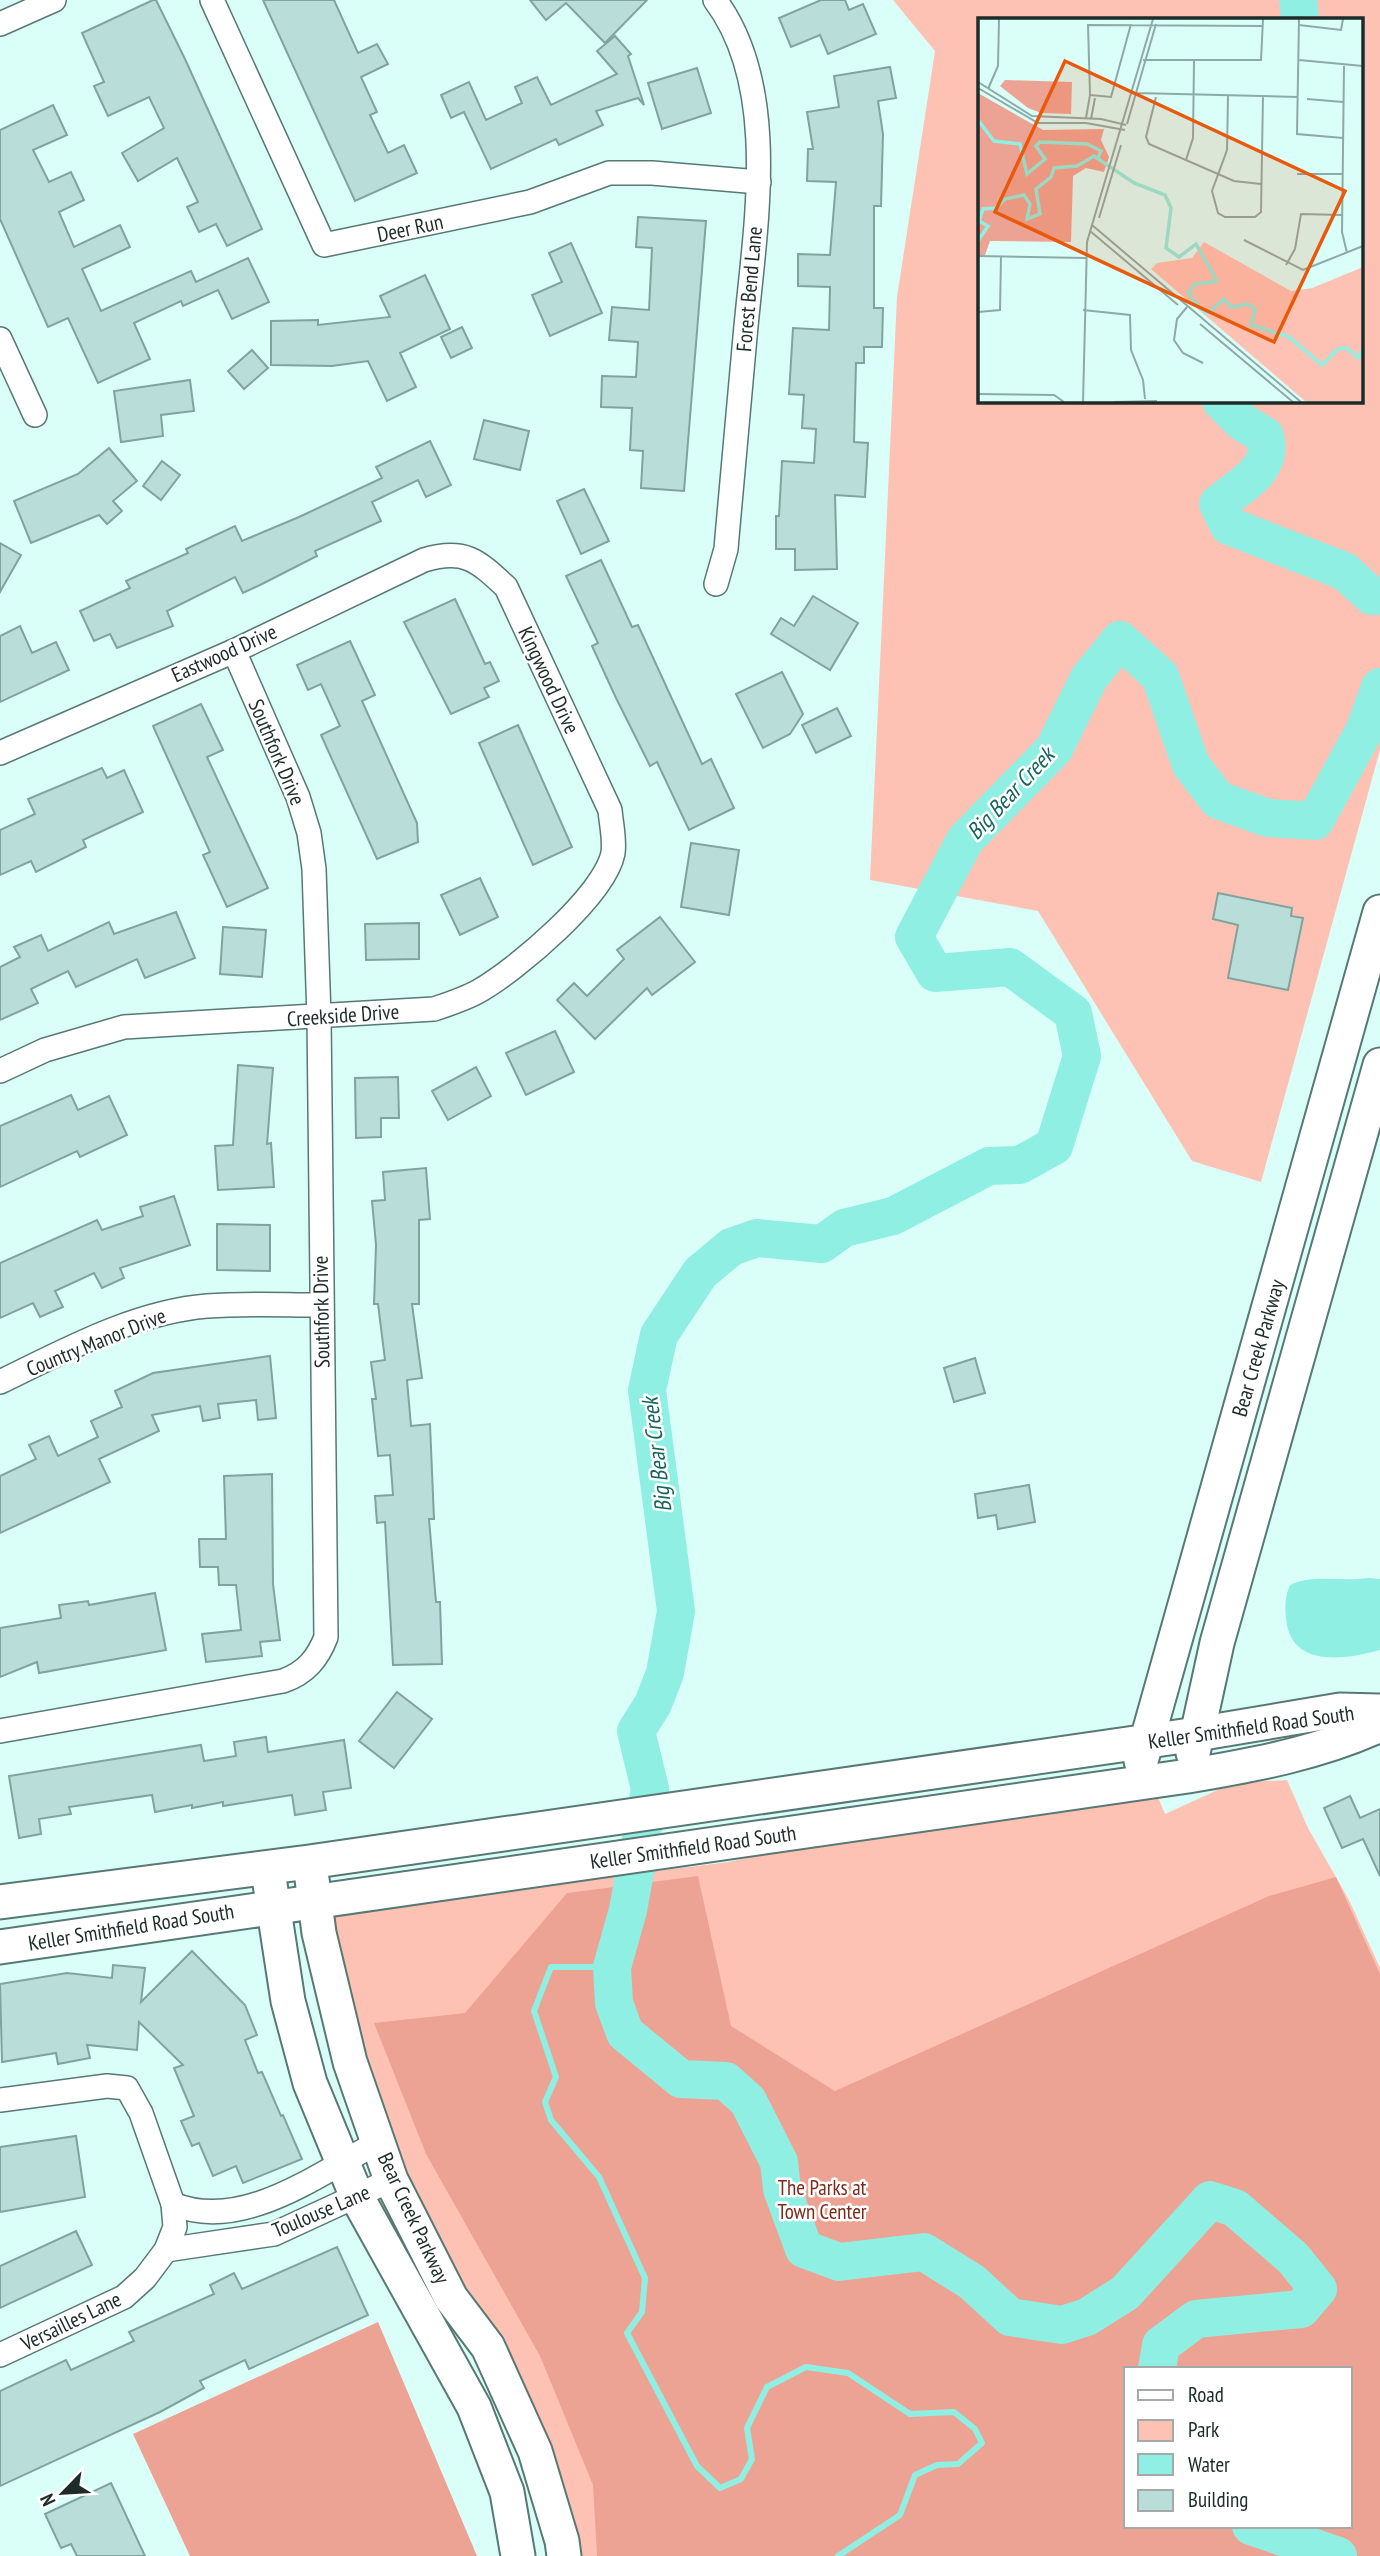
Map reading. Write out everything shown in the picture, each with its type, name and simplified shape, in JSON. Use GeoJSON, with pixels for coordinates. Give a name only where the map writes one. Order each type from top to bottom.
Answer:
{"type":"FeatureCollection","features":[{"type":"Feature","properties":{"kind":"main road","name":"Bear Creek Parkway"},"geometry":{"type":"LineString","coordinates":[[1135,1784],[1380,912]]}},
{"type":"Feature","properties":{"kind":"main road"},"geometry":{"type":"LineString","coordinates":[[1335,1073],[1377,1075]]}},
{"type":"Feature","properties":{"kind":"main road","name":"Bear Creek Parkway"},"geometry":{"type":"LineString","coordinates":[[1188,1776],[1217,1643],[1377,1075]]}},
{"type":"Feature","properties":{"kind":"main road"},"geometry":{"type":"LineString","coordinates":[[1291,1233],[1331,1243]]}},
{"type":"Feature","properties":{"kind":"main road"},"geometry":{"type":"LineString","coordinates":[[1230,1447],[1270,1457]]}},
{"type":"Feature","properties":{"kind":"main road","name":"Keller Smithfield Road South"},"geometry":{"type":"LineString","coordinates":[[0,1902],[268,1868],[1147,1742],[1340,1710],[1380,1711]]}},
{"type":"Feature","properties":{"kind":"main road","name":"Keller Smithfield Road South"},"geometry":{"type":"LineString","coordinates":[[0,1947],[314,1899],[749,1840],[1188,1776],[1348,1740],[1380,1725]]}},
{"type":"Feature","properties":{"kind":"main road","name":"Bear Creek Parkway"},"geometry":{"type":"LineString","coordinates":[[309,1862],[319,1933],[350,2062],[391,2180],[452,2298],[488,2347],[499,2370],[535,2451],[564,2556]]}},
{"type":"Feature","properties":{"kind":"main road","name":"Bear Creek Parkway"},"geometry":{"type":"LineString","coordinates":[[268,1868],[288,2001],[310,2083],[357,2197],[474,2407],[507,2492],[518,2556]]}},
{"type":"Feature","properties":{"kind":"street"},"geometry":{"type":"LineString","coordinates":[[0,24],[54,0]]}},
{"type":"Feature","properties":{"kind":"street","name":"Deer Run"},"geometry":{"type":"LineString","coordinates":[[212,0],[324,245],[530,202],[609,173],[652,173],[759,182]]}},
{"type":"Feature","properties":{"kind":"street","name":"Forest Bend Lane"},"geometry":{"type":"LineString","coordinates":[[715,0],[738,40],[749,71],[759,182],[726,549],[716,584]]}},
{"type":"Feature","properties":{"kind":"street"},"geometry":{"type":"LineString","coordinates":[[0,339],[35,415]]}},
{"type":"Feature","properties":{"kind":"street","name":"Eastwood Drive"},"geometry":{"type":"LineString","coordinates":[[0,753],[234,651],[424,560],[449,553]]}},
{"type":"Feature","properties":{"kind":"street","name":"Kingwood Drive"},"geometry":{"type":"LineString","coordinates":[[449,553],[478,563],[506,587],[610,810],[613,838]]}},
{"type":"Feature","properties":{"kind":"street","name":"Southfork Drive"},"geometry":{"type":"LineString","coordinates":[[0,1731],[283,1681],[295,1677],[319,1655],[326,1637],[319,1017],[314,869],[309,833],[298,797],[234,651]]}},
{"type":"Feature","properties":{"kind":"street","name":"Creekside Drive"},"geometry":{"type":"LineString","coordinates":[[0,1071],[45,1050],[124,1027],[433,1009],[481,990],[536,950],[583,902],[604,876],[613,853],[613,838]]}},
{"type":"Feature","properties":{"kind":"street","name":"Country Manor Drive"},"geometry":{"type":"LineString","coordinates":[[0,1382],[59,1353],[131,1324],[171,1312],[207,1306],[321,1305]]}},
{"type":"Feature","properties":{"kind":"street"},"geometry":{"type":"LineString","coordinates":[[0,2100],[107,2086],[127,2088],[141,2113],[173,2204],[175,2227],[166,2250]]}},
{"type":"Feature","properties":{"kind":"street","name":"Toulouse Lane"},"geometry":{"type":"LineString","coordinates":[[173,2204],[188,2210],[212,2213],[244,2208],[280,2194],[379,2141]]}},
{"type":"Feature","properties":{"kind":"street","name":"Toulouse Lane"},"geometry":{"type":"LineString","coordinates":[[166,2250],[274,2234],[391,2180]]}},
{"type":"Feature","properties":{"kind":"street","name":"Versailles Lane"},"geometry":{"type":"LineString","coordinates":[[0,2355],[124,2298],[145,2278],[166,2250]]}},
{"type":"Feature","properties":{"kind":"green space"},"geometry":{"type":"Polygon","coordinates":[[[893,0],[1380,0],[1380,750],[1261,1182],[1192,1161],[1038,911],[870,880],[897,297],[935,51],[893,0]]]}},
{"type":"Feature","properties":{"kind":"green space","name":"The Parks at Town Center"},"geometry":{"type":"Polygon","coordinates":[[[1149,1776],[1165,1814],[1233,1783],[1287,1780],[1308,1828],[1349,1900],[1380,1968],[1380,2556],[572,2556],[537,2415],[510,2355],[458,2286],[416,2200],[374,2095],[330,1919],[360,1908],[729,1862],[960,1809],[1149,1776]]]}},
{"type":"Feature","properties":{"kind":"green space","name":"The Parks at Town Center"},"geometry":{"type":"Polygon","coordinates":[[[698,1876],[731,2026],[835,2091],[1269,1896],[1336,1877],[1380,1974],[1380,2556],[597,2556],[593,2485],[540,2356],[426,2154],[374,2023],[465,2013],[567,1893],[698,1876]]]}},
{"type":"Feature","properties":{"kind":"green space"},"geometry":{"type":"Polygon","coordinates":[[[378,2322],[477,2556],[190,2556],[133,2434],[378,2322]]]}},
{"type":"Feature","properties":{"kind":"water"},"geometry":{"type":"Polygon","coordinates":[[[1318,1579],[1380,1579],[1380,1650],[1335,1657],[1308,1653],[1297,1646],[1290,1634],[1286,1618],[1290,1585],[1318,1579]]]}},
{"type":"Feature","properties":{"kind":"building"},"geometry":{"type":"Polygon","coordinates":[[[156,0],[185,59],[262,229],[227,246],[216,224],[199,232],[187,207],[198,202],[177,158],[138,181],[122,153],[164,128],[149,97],[108,116],[94,86],[104,82],[82,33],[156,0]]]}},
{"type":"Feature","properties":{"kind":"building"},"geometry":{"type":"Polygon","coordinates":[[[263,0],[334,0],[358,53],[377,44],[388,64],[361,77],[377,112],[370,115],[388,153],[404,145],[417,173],[355,201],[263,0]]]}},
{"type":"Feature","properties":{"kind":"building"},"geometry":{"type":"Polygon","coordinates":[[[530,0],[647,0],[605,43],[566,3],[546,20],[530,0]]]}},
{"type":"Feature","properties":{"kind":"building"},"geometry":{"type":"Polygon","coordinates":[[[821,0],[845,0],[849,10],[863,4],[876,34],[828,54],[820,35],[791,47],[779,18],[821,0]]]}},
{"type":"Feature","properties":{"kind":"building"},"geometry":{"type":"Polygon","coordinates":[[[615,36],[631,54],[628,56],[644,105],[638,98],[596,111],[603,125],[559,145],[556,139],[491,169],[464,112],[451,118],[441,95],[469,82],[486,120],[522,103],[515,87],[537,77],[551,105],[617,74],[597,51],[615,36]]]}},
{"type":"Feature","properties":{"kind":"building"},"geometry":{"type":"Polygon","coordinates":[[[890,67],[896,98],[878,101],[883,134],[881,206],[874,206],[874,308],[883,308],[882,347],[864,347],[864,363],[856,363],[854,442],[868,443],[865,497],[835,495],[837,569],[795,570],[795,549],[776,549],[776,516],[779,516],[782,461],[814,463],[816,429],[802,428],[804,395],[789,394],[793,328],[829,330],[830,287],[798,286],[798,254],[830,255],[836,182],[807,181],[808,149],[813,149],[807,112],[839,107],[834,76],[890,67]]]}},
{"type":"Feature","properties":{"kind":"building"},"geometry":{"type":"Polygon","coordinates":[[[697,68],[711,113],[662,129],[648,83],[697,68]]]}},
{"type":"Feature","properties":{"kind":"building"},"geometry":{"type":"Polygon","coordinates":[[[53,105],[67,135],[33,150],[49,182],[71,172],[84,200],[59,212],[74,247],[120,225],[130,247],[82,269],[101,311],[191,271],[196,282],[248,258],[269,302],[232,319],[218,290],[183,306],[181,301],[134,323],[150,359],[98,383],[68,318],[48,327],[0,219],[0,130],[53,105]]]}},
{"type":"Feature","properties":{"kind":"building"},"geometry":{"type":"Polygon","coordinates":[[[638,217],[706,221],[684,491],[641,488],[643,451],[630,450],[632,408],[601,407],[602,376],[636,377],[638,342],[609,340],[612,307],[649,310],[652,248],[636,247],[638,217]]]}},
{"type":"Feature","properties":{"kind":"building"},"geometry":{"type":"Polygon","coordinates":[[[571,243],[602,313],[550,336],[532,295],[562,282],[549,253],[571,243]]]}},
{"type":"Feature","properties":{"kind":"building"},"geometry":{"type":"Polygon","coordinates":[[[425,275],[450,329],[400,353],[416,387],[387,401],[368,361],[332,366],[271,365],[271,321],[318,320],[318,325],[390,317],[380,296],[425,275]]]}},
{"type":"Feature","properties":{"kind":"building"},"geometry":{"type":"Polygon","coordinates":[[[462,327],[472,348],[451,358],[441,337],[462,327]]]}},
{"type":"Feature","properties":{"kind":"building"},"geometry":{"type":"Polygon","coordinates":[[[252,350],[268,368],[244,389],[228,371],[252,350]]]}},
{"type":"Feature","properties":{"kind":"building"},"geometry":{"type":"Polygon","coordinates":[[[190,380],[194,411],[161,415],[163,436],[121,442],[114,391],[190,380]]]}},
{"type":"Feature","properties":{"kind":"building"},"geometry":{"type":"Polygon","coordinates":[[[484,420],[529,431],[520,470],[474,459],[484,420]]]}},
{"type":"Feature","properties":{"kind":"building"},"geometry":{"type":"Polygon","coordinates":[[[430,441],[451,485],[426,497],[418,480],[372,502],[381,521],[315,551],[317,556],[243,593],[235,577],[167,611],[173,626],[117,648],[110,634],[94,641],[80,611],[130,588],[126,581],[188,553],[186,549],[235,526],[242,541],[299,517],[382,478],[376,467],[430,441]]]}},
{"type":"Feature","properties":{"kind":"building"},"geometry":{"type":"Polygon","coordinates":[[[109,448],[137,481],[113,501],[122,511],[107,524],[99,515],[31,543],[14,501],[78,474],[109,448]]]}},
{"type":"Feature","properties":{"kind":"building"},"geometry":{"type":"Polygon","coordinates":[[[162,461],[180,475],[161,500],[143,486],[162,461]]]}},
{"type":"Feature","properties":{"kind":"building"},"geometry":{"type":"Polygon","coordinates":[[[584,489],[609,541],[581,554],[557,501],[584,489]]]}},
{"type":"Feature","properties":{"kind":"building"},"geometry":{"type":"Polygon","coordinates":[[[0,543],[21,555],[0,592],[0,543]]]}},
{"type":"Feature","properties":{"kind":"building"},"geometry":{"type":"Polygon","coordinates":[[[601,560],[632,627],[638,625],[702,764],[711,759],[734,808],[689,830],[657,762],[650,766],[616,698],[592,646],[598,643],[566,576],[601,560]]]}},
{"type":"Feature","properties":{"kind":"building"},"geometry":{"type":"Polygon","coordinates":[[[813,596],[858,623],[830,670],[771,634],[781,618],[794,626],[813,596]]]}},
{"type":"Feature","properties":{"kind":"building"},"geometry":{"type":"Polygon","coordinates":[[[455,599],[485,664],[490,662],[499,681],[484,688],[489,697],[451,714],[404,622],[455,599]]]}},
{"type":"Feature","properties":{"kind":"building"},"geometry":{"type":"Polygon","coordinates":[[[20,626],[32,653],[56,642],[69,670],[0,702],[0,636],[20,626]]]}},
{"type":"Feature","properties":{"kind":"building"},"geometry":{"type":"Polygon","coordinates":[[[350,641],[375,695],[362,701],[417,823],[418,842],[377,859],[321,735],[340,726],[321,684],[308,690],[297,665],[350,641]]]}},
{"type":"Feature","properties":{"kind":"building"},"geometry":{"type":"Polygon","coordinates":[[[782,672],[803,714],[790,734],[763,748],[736,694],[782,672]]]}},
{"type":"Feature","properties":{"kind":"building"},"geometry":{"type":"Polygon","coordinates":[[[201,704],[223,750],[207,757],[268,888],[227,907],[203,855],[210,852],[153,726],[201,704]]]}},
{"type":"Feature","properties":{"kind":"building"},"geometry":{"type":"Polygon","coordinates":[[[837,708],[851,736],[816,753],[802,725],[837,708]]]}},
{"type":"Feature","properties":{"kind":"building"},"geometry":{"type":"Polygon","coordinates":[[[518,725],[572,847],[533,865],[479,743],[518,725]]]}},
{"type":"Feature","properties":{"kind":"building"},"geometry":{"type":"Polygon","coordinates":[[[102,768],[107,778],[124,770],[143,812],[83,840],[86,847],[36,872],[31,861],[0,875],[0,830],[35,814],[28,799],[102,768]]]}},
{"type":"Feature","properties":{"kind":"building"},"geometry":{"type":"Polygon","coordinates":[[[691,843],[739,850],[729,915],[681,907],[691,843]]]}},
{"type":"Feature","properties":{"kind":"building"},"geometry":{"type":"Polygon","coordinates":[[[480,878],[498,917],[460,935],[441,895],[480,878]]]}},
{"type":"Feature","properties":{"kind":"building"},"geometry":{"type":"Polygon","coordinates":[[[1218,893],[1292,908],[1291,916],[1303,918],[1288,990],[1228,978],[1238,925],[1213,919],[1218,893]]]}},
{"type":"Feature","properties":{"kind":"building"},"geometry":{"type":"Polygon","coordinates":[[[176,912],[195,958],[145,978],[137,959],[76,987],[68,971],[31,989],[38,1003],[0,1020],[0,967],[20,957],[14,947],[41,935],[48,951],[109,922],[114,934],[176,912]]]}},
{"type":"Feature","properties":{"kind":"building"},"geometry":{"type":"Polygon","coordinates":[[[660,917],[695,962],[652,995],[647,988],[595,1039],[557,1000],[574,983],[587,996],[624,959],[617,950],[660,917]]]}},
{"type":"Feature","properties":{"kind":"building"},"geometry":{"type":"Polygon","coordinates":[[[419,923],[419,959],[366,960],[365,924],[419,923]]]}},
{"type":"Feature","properties":{"kind":"building"},"geometry":{"type":"Polygon","coordinates":[[[223,927],[266,930],[262,977],[220,974],[223,927]]]}},
{"type":"Feature","properties":{"kind":"building"},"geometry":{"type":"Polygon","coordinates":[[[555,1031],[574,1072],[526,1095],[506,1053],[555,1031]]]}},
{"type":"Feature","properties":{"kind":"building"},"geometry":{"type":"Polygon","coordinates":[[[238,1065],[273,1068],[267,1144],[271,1143],[274,1187],[218,1190],[215,1146],[233,1145],[238,1065]]]}},
{"type":"Feature","properties":{"kind":"building"},"geometry":{"type":"Polygon","coordinates":[[[476,1067],[491,1096],[448,1120],[432,1091],[476,1067]]]}},
{"type":"Feature","properties":{"kind":"building"},"geometry":{"type":"Polygon","coordinates":[[[398,1077],[399,1118],[381,1118],[381,1137],[356,1138],[355,1078],[398,1077]]]}},
{"type":"Feature","properties":{"kind":"building"},"geometry":{"type":"Polygon","coordinates":[[[71,1095],[78,1110],[109,1096],[127,1135],[80,1157],[77,1151],[0,1187],[0,1126],[71,1095]]]}},
{"type":"Feature","properties":{"kind":"building"},"geometry":{"type":"Polygon","coordinates":[[[426,1168],[430,1219],[419,1220],[419,1304],[412,1304],[422,1378],[407,1380],[411,1426],[430,1424],[434,1519],[429,1519],[436,1602],[440,1602],[442,1664],[393,1665],[385,1522],[377,1523],[375,1496],[393,1495],[390,1455],[378,1456],[372,1399],[376,1399],[371,1362],[385,1360],[378,1304],[374,1304],[376,1245],[372,1201],[385,1200],[383,1172],[426,1168]]]}},
{"type":"Feature","properties":{"kind":"building"},"geometry":{"type":"Polygon","coordinates":[[[174,1196],[190,1245],[120,1268],[124,1278],[102,1288],[94,1273],[55,1291],[63,1307],[40,1317],[33,1303],[0,1318],[0,1263],[97,1220],[102,1230],[143,1216],[140,1207],[174,1196]]]}},
{"type":"Feature","properties":{"kind":"building"},"geometry":{"type":"Polygon","coordinates":[[[217,1224],[270,1225],[270,1271],[217,1270],[217,1224]]]}},
{"type":"Feature","properties":{"kind":"building"},"geometry":{"type":"Polygon","coordinates":[[[270,1356],[276,1418],[258,1420],[256,1400],[218,1404],[220,1418],[203,1421],[200,1406],[152,1415],[159,1431],[99,1459],[110,1482],[0,1533],[0,1476],[36,1459],[29,1445],[49,1436],[58,1456],[98,1437],[91,1421],[122,1407],[115,1391],[153,1373],[270,1356]]]}},
{"type":"Feature","properties":{"kind":"building"},"geometry":{"type":"Polygon","coordinates":[[[975,1358],[985,1393],[954,1402],[944,1368],[975,1358]]]}},
{"type":"Feature","properties":{"kind":"building"},"geometry":{"type":"Polygon","coordinates":[[[272,1474],[273,1584],[280,1640],[260,1642],[262,1656],[206,1662],[202,1634],[241,1630],[236,1585],[219,1585],[218,1567],[200,1567],[199,1539],[226,1539],[224,1476],[272,1474]]]}},
{"type":"Feature","properties":{"kind":"building"},"geometry":{"type":"Polygon","coordinates":[[[1029,1485],[1035,1522],[998,1529],[996,1515],[978,1518],[975,1494],[1029,1485]]]}},
{"type":"Feature","properties":{"kind":"building"},"geometry":{"type":"Polygon","coordinates":[[[155,1593],[166,1650],[39,1673],[37,1662],[0,1677],[0,1628],[61,1618],[59,1605],[88,1601],[89,1605],[155,1593]]]}},
{"type":"Feature","properties":{"kind":"building"},"geometry":{"type":"Polygon","coordinates":[[[397,1692],[432,1719],[394,1768],[359,1741],[397,1692]]]}},
{"type":"Feature","properties":{"kind":"building"},"geometry":{"type":"Polygon","coordinates":[[[266,1737],[268,1752],[344,1740],[351,1788],[323,1792],[326,1810],[295,1815],[292,1795],[223,1806],[223,1802],[155,1812],[152,1795],[69,1807],[71,1814],[39,1819],[41,1834],[19,1838],[9,1776],[201,1745],[204,1761],[236,1756],[234,1742],[266,1737]]]}},
{"type":"Feature","properties":{"kind":"building"},"geometry":{"type":"Polygon","coordinates":[[[1350,1796],[1360,1818],[1380,1809],[1380,1876],[1363,1839],[1342,1848],[1324,1808],[1350,1796]]]}},
{"type":"Feature","properties":{"kind":"building"},"geometry":{"type":"Polygon","coordinates":[[[192,1951],[245,2005],[257,2035],[245,2040],[258,2073],[262,2072],[302,2159],[243,2183],[236,2166],[213,2176],[199,2143],[192,2146],[181,2121],[194,2116],[174,2068],[183,2065],[139,2022],[137,2050],[87,2045],[90,2058],[58,2064],[56,2053],[2,2062],[0,1984],[67,1973],[112,1978],[113,1965],[145,1968],[141,2002],[192,1951]]]}},
{"type":"Feature","properties":{"kind":"building"},"geometry":{"type":"Polygon","coordinates":[[[76,2136],[85,2197],[0,2212],[0,2147],[76,2136]]]}},
{"type":"Feature","properties":{"kind":"building"},"geometry":{"type":"Polygon","coordinates":[[[76,2231],[92,2265],[0,2308],[0,2266],[76,2231]]]}},
{"type":"Feature","properties":{"kind":"building"},"geometry":{"type":"Polygon","coordinates":[[[337,2247],[368,2315],[249,2369],[245,2360],[200,2381],[204,2388],[160,2412],[0,2486],[0,2391],[66,2360],[71,2370],[134,2341],[129,2332],[214,2294],[210,2285],[234,2273],[242,2289],[337,2247]]]}},
{"type":"Feature","properties":{"kind":"building"},"geometry":{"type":"Polygon","coordinates":[[[111,2483],[145,2556],[77,2556],[71,2544],[61,2548],[45,2514],[111,2483]]]}},
{"type":"Feature","properties":{"kind":"waterway","name":"Big Bear Creek"},"geometry":{"type":"LineString","coordinates":[[1298,0],[1300,18]]}},
{"type":"Feature","properties":{"kind":"waterway","name":"Big Bear Creek"},"geometry":{"type":"LineString","coordinates":[[1222,402],[1242,422],[1265,436],[1267,448],[1265,458],[1254,475],[1218,504],[1229,526],[1344,571],[1372,596],[1380,596]]}},
{"type":"Feature","properties":{"kind":"waterway","name":"Big Bear Creek"},"geometry":{"type":"LineString","coordinates":[[1157,2367],[1161,2345],[1196,2319],[1301,2309],[1318,2289],[1293,2258],[1235,2208],[1210,2200],[1125,2293],[1087,2317],[1062,2325],[1010,2317],[972,2282],[924,2252],[839,2262],[804,2249],[782,2189],[779,2162],[748,2101],[726,2081],[681,2079],[625,2033],[614,2003],[612,1967],[628,1910],[650,1789],[636,1731],[653,1704],[665,1673],[676,1611],[647,1390],[659,1335],[700,1273],[731,1247],[757,1238],[822,1244],[844,1228],[893,1216],[989,1166],[1020,1165],[1054,1146],[1082,1056],[1073,1013],[1010,967],[935,973],[914,937],[965,840],[1054,749],[1089,678],[1120,640],[1160,676],[1191,765],[1218,800],[1268,818],[1315,821],[1365,729],[1380,687]]}},
{"type":"Feature","properties":{"kind":"waterway"},"geometry":{"type":"LineString","coordinates":[[612,1967],[551,1967],[534,2011],[556,2077],[545,2102],[551,2120],[599,2177],[645,2278],[642,2312],[627,2333],[697,2466],[720,2488],[741,2479],[752,2459],[747,2428],[767,2387],[806,2367],[848,2373],[910,2414],[954,2412],[975,2429],[982,2443],[958,2464],[937,2465],[915,2475],[900,2515],[838,2556]]}},
{"type":"Feature","properties":{"kind":"waterway","name":"Big Bear Creek"},"geometry":{"type":"LineString","coordinates":[[1257,2528],[1338,2556]]}}]}
